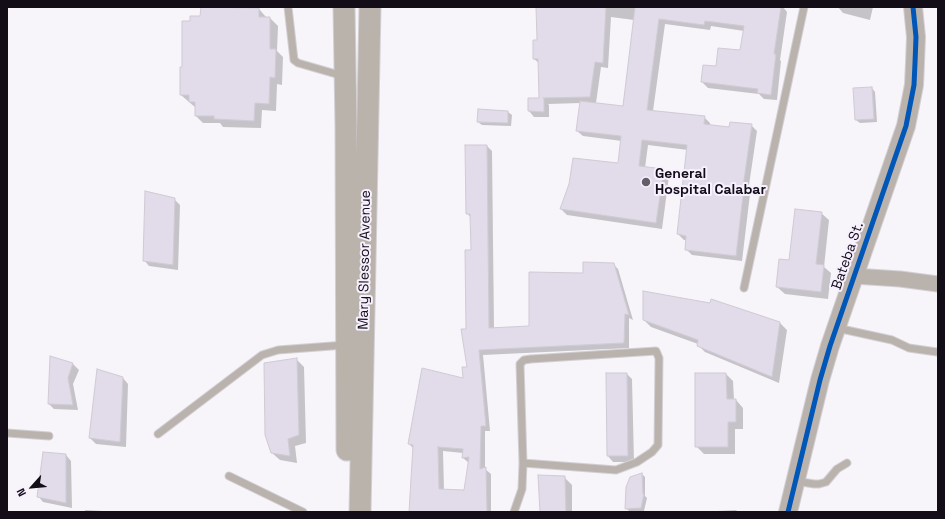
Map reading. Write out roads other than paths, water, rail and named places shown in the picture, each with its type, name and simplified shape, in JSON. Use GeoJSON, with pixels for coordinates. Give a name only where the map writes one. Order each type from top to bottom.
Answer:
{"type":"FeatureCollection","features":[{"type":"Feature","properties":{"kind":"main road","name":"Mary Slessor Avenue"},"geometry":{"type":"LineString","coordinates":[[344,7],[347,345],[346,512]]}},
{"type":"Feature","properties":{"kind":"main road","name":"Mary Slessor Avenue"},"geometry":{"type":"LineString","coordinates":[[360,512],[370,7]]}},
{"type":"Feature","properties":{"kind":"street","name":"Bateba St."},"geometry":{"type":"LineString","coordinates":[[788,512],[820,380],[836,328],[903,133],[911,105],[916,36],[913,7]]}},
{"type":"Feature","properties":{"kind":"street"},"geometry":{"type":"LineString","coordinates":[[854,276],[900,279],[938,284]]}},
{"type":"Feature","properties":{"kind":"lane"},"geometry":{"type":"LineString","coordinates":[[288,7],[294,60],[298,64],[327,70],[345,77]]}},
{"type":"Feature","properties":{"kind":"lane"},"geometry":{"type":"LineString","coordinates":[[744,288],[804,7]]}},
{"type":"Feature","properties":{"kind":"lane"},"geometry":{"type":"LineString","coordinates":[[836,328],[892,340],[910,348],[937,352]]}},
{"type":"Feature","properties":{"kind":"lane"},"geometry":{"type":"LineString","coordinates":[[158,434],[262,355],[278,350],[347,345]]}},
{"type":"Feature","properties":{"kind":"lane"},"geometry":{"type":"LineString","coordinates":[[514,512],[522,488],[523,463],[520,364],[524,360],[656,351],[658,358],[658,445],[652,452],[637,462],[616,470],[523,463]]}},
{"type":"Feature","properties":{"kind":"lane"},"geometry":{"type":"LineString","coordinates":[[7,432],[49,436]]}},
{"type":"Feature","properties":{"kind":"lane"},"geometry":{"type":"LineString","coordinates":[[796,481],[814,484],[826,482],[837,469],[847,463]]}},
{"type":"Feature","properties":{"kind":"lane"},"geometry":{"type":"LineString","coordinates":[[229,476],[303,512]]}},
{"type":"Feature","properties":{"kind":"place","name":"General Hospital Calabar"},"geometry":{"type":"Point","coordinates":[646,182]}}]}
